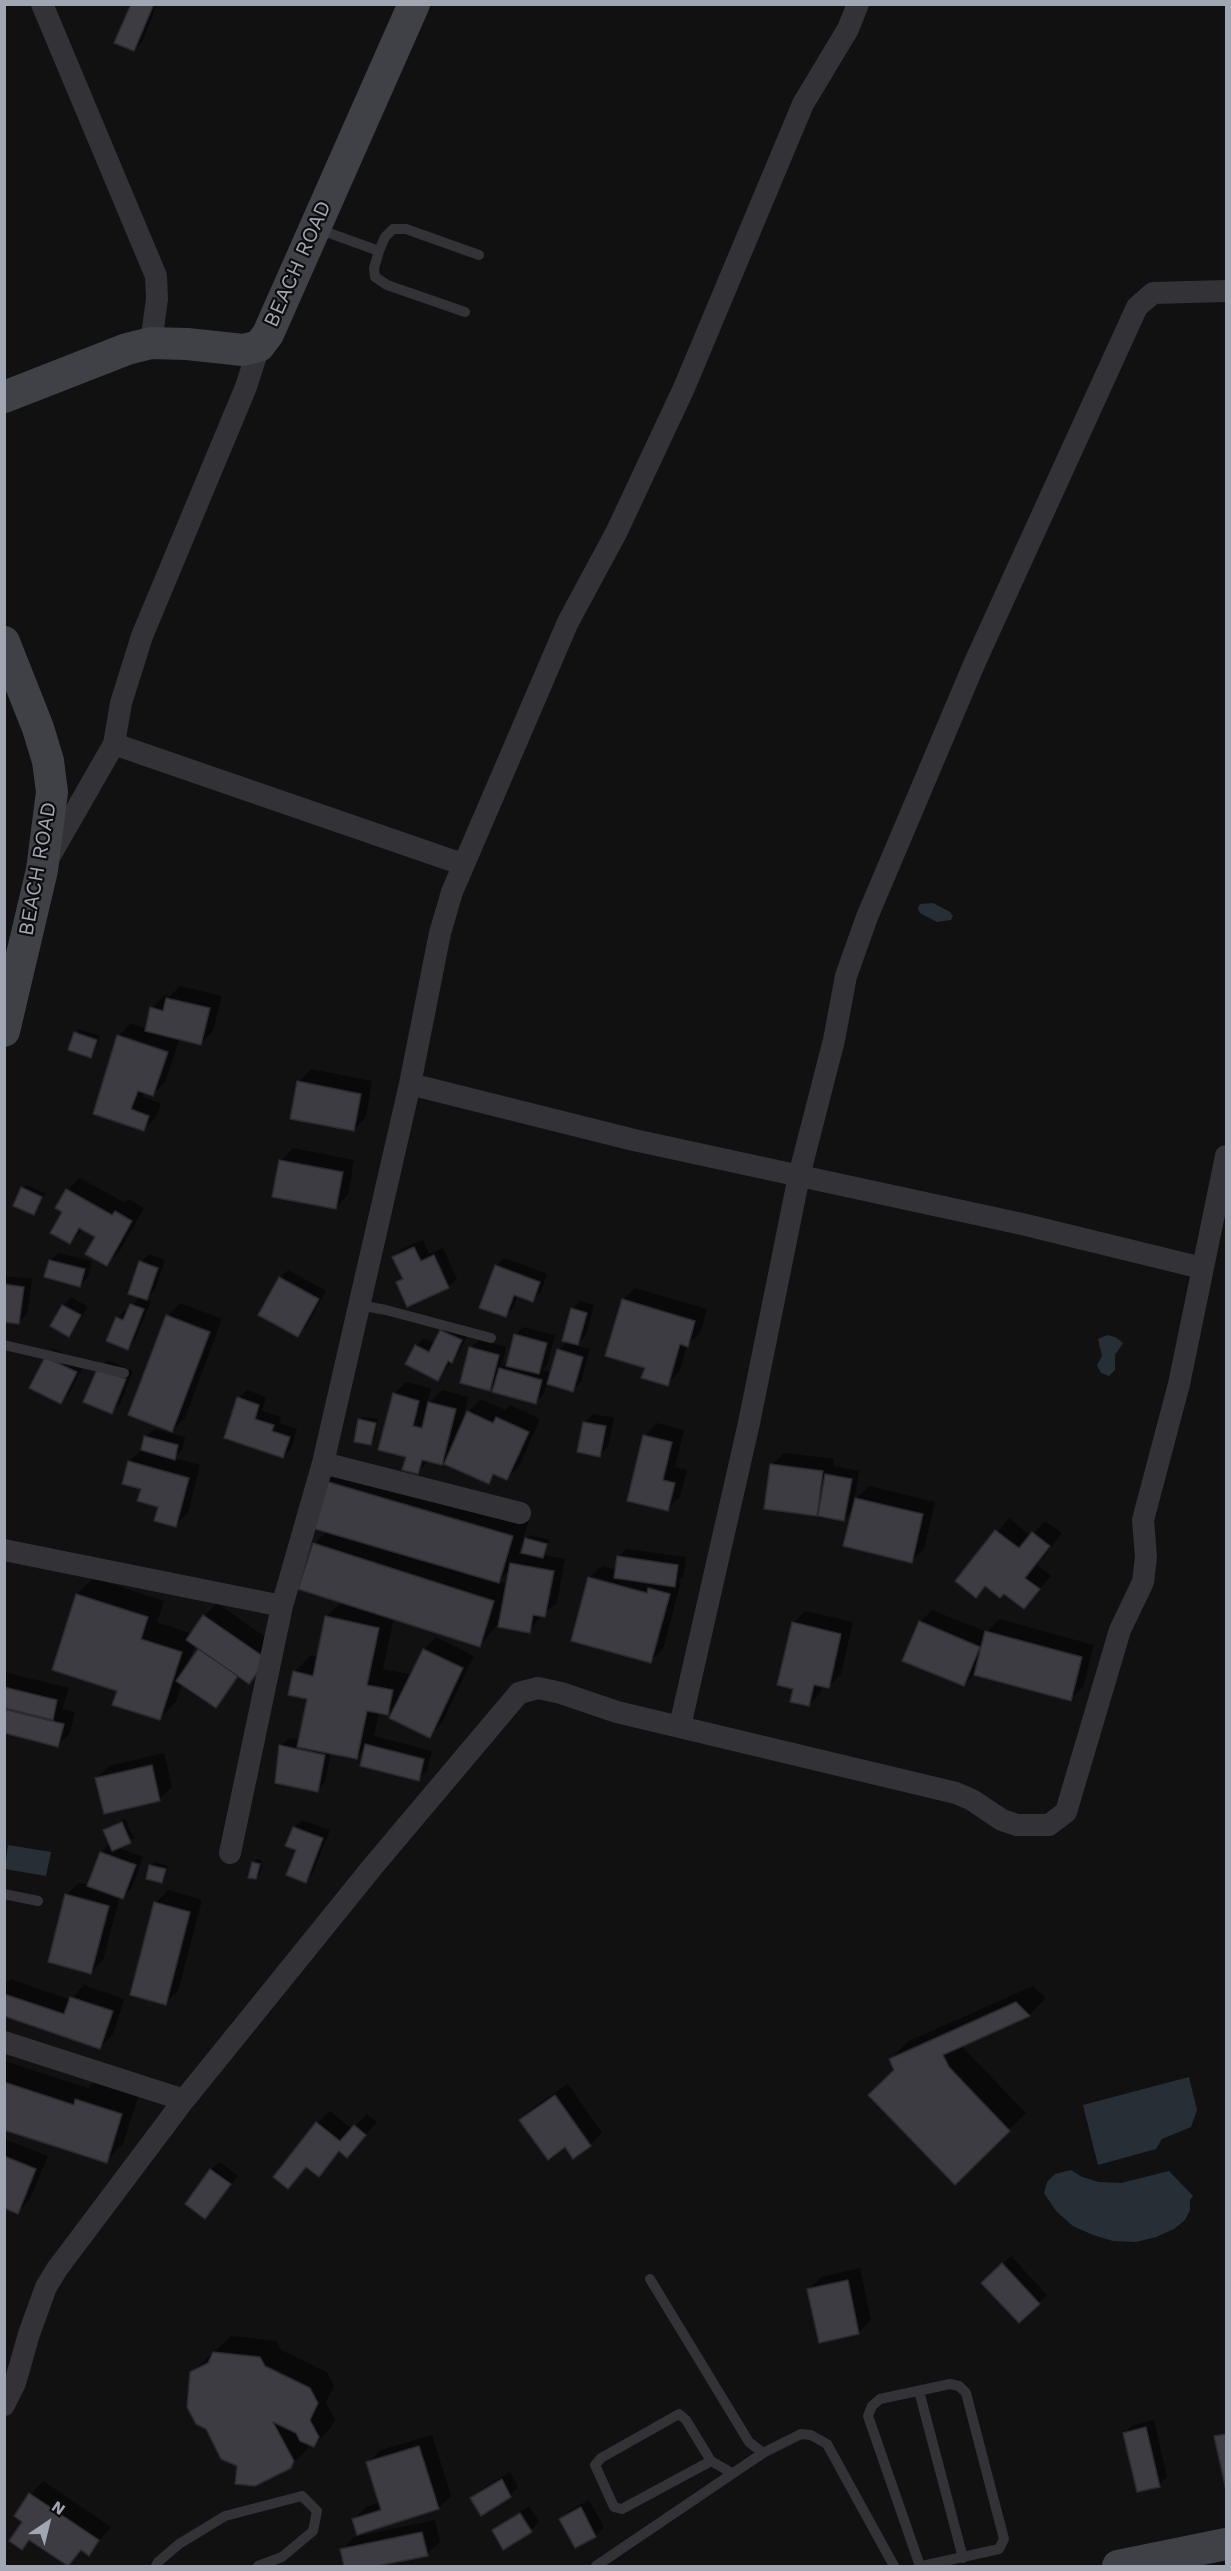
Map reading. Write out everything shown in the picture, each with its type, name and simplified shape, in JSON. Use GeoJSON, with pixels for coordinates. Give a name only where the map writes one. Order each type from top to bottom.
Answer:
{"type":"FeatureCollection","features":[{"type":"Feature","properties":{"kind":"main road","name":"BEACH ROAD"},"geometry":{"type":"LineString","coordinates":[[4,398],[127,349],[151,343],[243,350],[259,346],[268,334],[414,4]]}},
{"type":"Feature","properties":{"kind":"main road","name":"BEACH ROAD"},"geometry":{"type":"LineString","coordinates":[[4,642],[38,728],[48,761],[52,792],[42,870],[17,961],[4,1031]]}},
{"type":"Feature","properties":{"kind":"main road"},"geometry":{"type":"LineString","coordinates":[[1118,2566],[1227,2544]]}},
{"type":"Feature","properties":{"kind":"street"},"geometry":{"type":"LineString","coordinates":[[42,4],[156,276],[157,299],[151,343]]}},
{"type":"Feature","properties":{"kind":"street"},"geometry":{"type":"LineString","coordinates":[[230,1853],[282,1606],[323,1463],[410,1084],[440,933],[462,864],[568,622],[616,533],[684,388],[803,104],[848,29],[858,4]]}},
{"type":"Feature","properties":{"kind":"street"},"geometry":{"type":"LineString","coordinates":[[680,1726],[749,1423],[799,1176],[834,1040],[846,976],[867,917],[975,662],[1134,314],[1144,299],[1153,293],[1227,291]]}},
{"type":"Feature","properties":{"kind":"street"},"geometry":{"type":"LineString","coordinates":[[42,870],[114,744],[122,703],[142,636],[246,387],[259,346]]}},
{"type":"Feature","properties":{"kind":"street"},"geometry":{"type":"LineString","coordinates":[[114,744],[462,864]]}},
{"type":"Feature","properties":{"kind":"street"},"geometry":{"type":"LineString","coordinates":[[410,1084],[634,1140],[1022,1224],[1202,1268]]}},
{"type":"Feature","properties":{"kind":"street"},"geometry":{"type":"LineString","coordinates":[[4,2405],[15,2383],[46,2287],[83,2234],[184,2100],[374,1865],[519,1693],[538,1688],[561,1693],[617,1712],[956,1793],[972,1800],[1002,1820],[1017,1825],[1049,1825],[1066,1812],[1120,1630],[1143,1582],[1146,1557],[1143,1520],[1179,1384],[1227,1155]]}},
{"type":"Feature","properties":{"kind":"street"},"geometry":{"type":"LineString","coordinates":[[323,1463],[520,1513]]}},
{"type":"Feature","properties":{"kind":"street"},"geometry":{"type":"LineString","coordinates":[[4,1550],[282,1606]]}},
{"type":"Feature","properties":{"kind":"street"},"geometry":{"type":"LineString","coordinates":[[4,2042],[184,2100]]}},
{"type":"Feature","properties":{"kind":"lane"},"geometry":{"type":"LineString","coordinates":[[315,228],[379,251]]}},
{"type":"Feature","properties":{"kind":"lane"},"geometry":{"type":"LineString","coordinates":[[465,312],[387,285],[375,277],[374,268],[384,237],[393,229],[406,229],[479,255]]}},
{"type":"Feature","properties":{"kind":"lane"},"geometry":{"type":"LineString","coordinates":[[359,1305],[491,1338]]}},
{"type":"Feature","properties":{"kind":"lane"},"geometry":{"type":"LineString","coordinates":[[4,1345],[124,1373]]}},
{"type":"Feature","properties":{"kind":"lane"},"geometry":{"type":"LineString","coordinates":[[4,1894],[38,1901]]}},
{"type":"Feature","properties":{"kind":"lane"},"geometry":{"type":"LineString","coordinates":[[650,2279],[749,2442],[763,2453]]}},
{"type":"Feature","properties":{"kind":"lane"},"geometry":{"type":"LineString","coordinates":[[950,2384],[959,2386],[966,2393],[1004,2539],[999,2549],[921,2566],[868,2416],[872,2406],[879,2399],[919,2391],[950,2384]]}},
{"type":"Feature","properties":{"kind":"lane"},"geometry":{"type":"LineString","coordinates":[[919,2391],[963,2558]]}},
{"type":"Feature","properties":{"kind":"lane"},"geometry":{"type":"LineString","coordinates":[[711,2461],[622,2509],[614,2507],[595,2465],[601,2458],[679,2414],[686,2420],[711,2461],[732,2474]]}},
{"type":"Feature","properties":{"kind":"lane"},"geometry":{"type":"LineString","coordinates":[[596,2566],[763,2453],[801,2434],[811,2434],[827,2444],[894,2566]]}},
{"type":"Feature","properties":{"kind":"lane"},"geometry":{"type":"LineString","coordinates":[[156,2566],[179,2544],[225,2516],[303,2496],[317,2511],[313,2531],[282,2557],[258,2566]]}},
{"type":"Feature","properties":{"kind":"shaded area"},"geometry":{"type":"Polygon","coordinates":[[[933,903],[950,912],[953,916],[951,920],[937,922],[920,913],[918,908],[920,904],[933,903]]]}},
{"type":"Feature","properties":{"kind":"shaded area"},"geometry":{"type":"Polygon","coordinates":[[[1107,1335],[1123,1343],[1115,1355],[1115,1370],[1109,1376],[1101,1373],[1097,1365],[1102,1356],[1098,1339],[1107,1335]]]}},
{"type":"Feature","properties":{"kind":"shaded area"},"geometry":{"type":"Polygon","coordinates":[[[8,1845],[51,1852],[46,1876],[5,1869],[8,1845]]]}},
{"type":"Feature","properties":{"kind":"shaded area"},"geometry":{"type":"Polygon","coordinates":[[[1189,2077],[1197,2110],[1191,2127],[1162,2139],[1156,2149],[1098,2165],[1083,2105],[1189,2077]]]}},
{"type":"Feature","properties":{"kind":"shaded area"},"geometry":{"type":"Polygon","coordinates":[[[1071,2170],[1082,2177],[1099,2182],[1121,2183],[1169,2171],[1193,2196],[1190,2200],[1190,2210],[1185,2220],[1174,2229],[1156,2237],[1136,2242],[1113,2241],[1093,2235],[1073,2226],[1056,2211],[1044,2193],[1047,2182],[1055,2174],[1071,2170]]]}},
{"type":"Feature","properties":{"kind":"building"},"geometry":{"type":"Polygon","coordinates":[[[131,4],[154,4],[134,51],[114,43],[131,4]]]}},
{"type":"Feature","properties":{"kind":"building"},"geometry":{"type":"Polygon","coordinates":[[[166,998],[210,1008],[201,1045],[145,1031],[150,1007],[163,1011],[166,998]]]}},
{"type":"Feature","properties":{"kind":"building"},"geometry":{"type":"Polygon","coordinates":[[[74,1032],[97,1040],[91,1058],[68,1050],[74,1032]]]}},
{"type":"Feature","properties":{"kind":"building"},"geometry":{"type":"Polygon","coordinates":[[[117,1035],[168,1052],[153,1096],[138,1091],[131,1109],[149,1116],[144,1131],[93,1114],[117,1035]]]}},
{"type":"Feature","properties":{"kind":"building"},"geometry":{"type":"Polygon","coordinates":[[[297,1081],[361,1094],[354,1131],[290,1119],[297,1081]]]}},
{"type":"Feature","properties":{"kind":"building"},"geometry":{"type":"Polygon","coordinates":[[[279,1160],[343,1172],[336,1209],[272,1197],[279,1160]]]}},
{"type":"Feature","properties":{"kind":"building"},"geometry":{"type":"Polygon","coordinates":[[[21,1187],[42,1197],[34,1215],[13,1206],[21,1187]]]}},
{"type":"Feature","properties":{"kind":"building"},"geometry":{"type":"Polygon","coordinates":[[[66,1189],[112,1215],[115,1211],[132,1221],[107,1266],[85,1254],[95,1237],[79,1228],[70,1244],[50,1233],[62,1212],[55,1208],[66,1189]]]}},
{"type":"Feature","properties":{"kind":"building"},"geometry":{"type":"Polygon","coordinates":[[[414,1247],[421,1261],[434,1255],[449,1288],[407,1307],[396,1282],[403,1279],[392,1257],[414,1247]]]}},
{"type":"Feature","properties":{"kind":"building"},"geometry":{"type":"Polygon","coordinates":[[[49,1260],[85,1269],[80,1287],[44,1277],[49,1260]]]}},
{"type":"Feature","properties":{"kind":"building"},"geometry":{"type":"Polygon","coordinates":[[[139,1261],[158,1268],[147,1300],[128,1294],[139,1261]]]}},
{"type":"Feature","properties":{"kind":"building"},"geometry":{"type":"Polygon","coordinates":[[[495,1265],[540,1282],[533,1302],[514,1295],[506,1317],[479,1308],[495,1265]]]}},
{"type":"Feature","properties":{"kind":"building"},"geometry":{"type":"Polygon","coordinates":[[[279,1277],[319,1299],[298,1337],[258,1315],[279,1277]]]}},
{"type":"Feature","properties":{"kind":"building"},"geometry":{"type":"Polygon","coordinates":[[[4,1284],[24,1287],[19,1324],[4,1322],[4,1284]]]}},
{"type":"Feature","properties":{"kind":"building"},"geometry":{"type":"Polygon","coordinates":[[[622,1299],[695,1321],[688,1347],[680,1344],[668,1386],[641,1378],[645,1368],[605,1356],[622,1299]]]}},
{"type":"Feature","properties":{"kind":"building"},"geometry":{"type":"Polygon","coordinates":[[[130,1304],[144,1309],[128,1350],[106,1341],[116,1317],[123,1320],[130,1304]]]}},
{"type":"Feature","properties":{"kind":"building"},"geometry":{"type":"Polygon","coordinates":[[[62,1305],[81,1315],[69,1337],[50,1326],[62,1305]]]}},
{"type":"Feature","properties":{"kind":"building"},"geometry":{"type":"Polygon","coordinates":[[[571,1308],[587,1313],[578,1345],[562,1341],[571,1308]]]}},
{"type":"Feature","properties":{"kind":"building"},"geometry":{"type":"Polygon","coordinates":[[[166,1315],[210,1332],[172,1432],[128,1415],[166,1315]]]}},
{"type":"Feature","properties":{"kind":"building"},"geometry":{"type":"Polygon","coordinates":[[[440,1330],[462,1340],[452,1363],[448,1361],[438,1381],[405,1364],[415,1345],[429,1352],[440,1330]]]}},
{"type":"Feature","properties":{"kind":"building"},"geometry":{"type":"Polygon","coordinates":[[[514,1334],[547,1343],[539,1374],[506,1366],[514,1334]]]}},
{"type":"Feature","properties":{"kind":"building"},"geometry":{"type":"Polygon","coordinates":[[[469,1347],[499,1355],[490,1391],[460,1383],[469,1347]]]}},
{"type":"Feature","properties":{"kind":"building"},"geometry":{"type":"Polygon","coordinates":[[[557,1349],[583,1357],[573,1392],[547,1384],[557,1349]]]}},
{"type":"Feature","properties":{"kind":"building"},"geometry":{"type":"Polygon","coordinates":[[[45,1357],[77,1372],[61,1404],[29,1388],[45,1357]]]}},
{"type":"Feature","properties":{"kind":"building"},"geometry":{"type":"Polygon","coordinates":[[[98,1367],[126,1379],[112,1414],[83,1402],[98,1367]]]}},
{"type":"Feature","properties":{"kind":"building"},"geometry":{"type":"Polygon","coordinates":[[[499,1368],[542,1380],[536,1404],[492,1392],[499,1368]]]}},
{"type":"Feature","properties":{"kind":"building"},"geometry":{"type":"Polygon","coordinates":[[[393,1393],[419,1401],[413,1426],[422,1428],[428,1402],[456,1409],[442,1465],[422,1460],[418,1474],[402,1470],[406,1457],[378,1450],[393,1393]]]}},
{"type":"Feature","properties":{"kind":"building"},"geometry":{"type":"Polygon","coordinates":[[[237,1397],[259,1405],[255,1419],[274,1425],[272,1431],[290,1437],[283,1458],[224,1438],[237,1397]]]}},
{"type":"Feature","properties":{"kind":"building"},"geometry":{"type":"Polygon","coordinates":[[[467,1411],[493,1423],[496,1417],[529,1432],[507,1480],[493,1474],[489,1484],[444,1464],[467,1411]]]}},
{"type":"Feature","properties":{"kind":"building"},"geometry":{"type":"Polygon","coordinates":[[[358,1419],[376,1423],[371,1445],[354,1442],[358,1419]]]}},
{"type":"Feature","properties":{"kind":"building"},"geometry":{"type":"Polygon","coordinates":[[[583,1422],[606,1426],[600,1457],[577,1452],[583,1422]]]}},
{"type":"Feature","properties":{"kind":"building"},"geometry":{"type":"Polygon","coordinates":[[[643,1435],[672,1442],[663,1480],[675,1483],[668,1511],[627,1501],[643,1435]]]}},
{"type":"Feature","properties":{"kind":"building"},"geometry":{"type":"Polygon","coordinates":[[[144,1436],[178,1445],[175,1460],[141,1450],[144,1436]]]}},
{"type":"Feature","properties":{"kind":"building"},"geometry":{"type":"Polygon","coordinates":[[[128,1461],[189,1478],[176,1527],[154,1521],[158,1507],[137,1501],[141,1489],[122,1484],[128,1461]]]}},
{"type":"Feature","properties":{"kind":"building"},"geometry":{"type":"Polygon","coordinates":[[[770,1464],[823,1471],[817,1516],[764,1509],[770,1464]]]}},
{"type":"Feature","properties":{"kind":"building"},"geometry":{"type":"Polygon","coordinates":[[[825,1474],[852,1479],[844,1521],[818,1516],[825,1474]]]}},
{"type":"Feature","properties":{"kind":"building"},"geometry":{"type":"Polygon","coordinates":[[[325,1481],[513,1536],[499,1583],[312,1528],[325,1481]]]}},
{"type":"Feature","properties":{"kind":"building"},"geometry":{"type":"Polygon","coordinates":[[[855,1498],[923,1514],[912,1563],[843,1546],[855,1498]]]}},
{"type":"Feature","properties":{"kind":"building"},"geometry":{"type":"Polygon","coordinates":[[[995,1530],[1019,1548],[1032,1532],[1050,1546],[1025,1578],[1040,1589],[1024,1609],[1004,1594],[1000,1598],[985,1586],[976,1598],[955,1581],[995,1530]]]}},
{"type":"Feature","properties":{"kind":"building"},"geometry":{"type":"Polygon","coordinates":[[[525,1538],[547,1544],[543,1558],[521,1553],[525,1538]]]}},
{"type":"Feature","properties":{"kind":"building"},"geometry":{"type":"Polygon","coordinates":[[[313,1543],[494,1601],[480,1647],[298,1589],[313,1543]]]}},
{"type":"Feature","properties":{"kind":"building"},"geometry":{"type":"Polygon","coordinates":[[[617,1556],[678,1565],[675,1587],[614,1578],[617,1556]]]}},
{"type":"Feature","properties":{"kind":"building"},"geometry":{"type":"Polygon","coordinates":[[[510,1563],[554,1571],[545,1617],[533,1615],[530,1633],[498,1627],[510,1563]]]}},
{"type":"Feature","properties":{"kind":"building"},"geometry":{"type":"Polygon","coordinates":[[[588,1577],[647,1593],[648,1588],[670,1594],[651,1663],[571,1641],[588,1577]]]}},
{"type":"Feature","properties":{"kind":"building"},"geometry":{"type":"Polygon","coordinates":[[[76,1594],[148,1617],[141,1639],[182,1652],[160,1720],[112,1705],[117,1691],[52,1670],[76,1594]]]}},
{"type":"Feature","properties":{"kind":"building"},"geometry":{"type":"Polygon","coordinates":[[[203,1615],[267,1659],[249,1684],[186,1640],[203,1615]]]}},
{"type":"Feature","properties":{"kind":"building"},"geometry":{"type":"Polygon","coordinates":[[[325,1616],[379,1628],[367,1685],[393,1690],[388,1715],[367,1711],[357,1759],[297,1747],[307,1699],[288,1695],[293,1671],[313,1676],[325,1616]]]}},
{"type":"Feature","properties":{"kind":"building"},"geometry":{"type":"Polygon","coordinates":[[[919,1621],[980,1647],[964,1686],[902,1661],[919,1621]]]}},
{"type":"Feature","properties":{"kind":"building"},"geometry":{"type":"Polygon","coordinates":[[[792,1622],[841,1634],[829,1688],[814,1685],[809,1706],[790,1702],[793,1689],[777,1685],[792,1622]]]}},
{"type":"Feature","properties":{"kind":"building"},"geometry":{"type":"Polygon","coordinates":[[[985,1631],[1082,1657],[1071,1701],[974,1675],[985,1631]]]}},
{"type":"Feature","properties":{"kind":"building"},"geometry":{"type":"Polygon","coordinates":[[[198,1649],[238,1676],[216,1708],[176,1681],[198,1649]]]}},
{"type":"Feature","properties":{"kind":"building"},"geometry":{"type":"Polygon","coordinates":[[[423,1649],[463,1668],[430,1738],[389,1718],[423,1649]]]}},
{"type":"Feature","properties":{"kind":"building"},"geometry":{"type":"Polygon","coordinates":[[[4,1687],[57,1700],[53,1720],[4,1708],[4,1687]]]}},
{"type":"Feature","properties":{"kind":"building"},"geometry":{"type":"Polygon","coordinates":[[[4,1709],[64,1724],[58,1747],[4,1733],[4,1709]]]}},
{"type":"Feature","properties":{"kind":"building"},"geometry":{"type":"Polygon","coordinates":[[[365,1744],[424,1759],[419,1781],[360,1766],[365,1744]]]}},
{"type":"Feature","properties":{"kind":"building"},"geometry":{"type":"Polygon","coordinates":[[[279,1745],[325,1755],[318,1792],[275,1783],[279,1745]]]}},
{"type":"Feature","properties":{"kind":"building"},"geometry":{"type":"Polygon","coordinates":[[[152,1765],[160,1801],[104,1814],[95,1778],[152,1765]]]}},
{"type":"Feature","properties":{"kind":"building"},"geometry":{"type":"Polygon","coordinates":[[[122,1822],[131,1843],[112,1851],[103,1830],[122,1822]]]}},
{"type":"Feature","properties":{"kind":"building"},"geometry":{"type":"Polygon","coordinates":[[[293,1827],[323,1838],[306,1883],[286,1875],[296,1850],[285,1846],[293,1827]]]}},
{"type":"Feature","properties":{"kind":"building"},"geometry":{"type":"Polygon","coordinates":[[[100,1852],[136,1865],[123,1899],[87,1886],[100,1852]]]}},
{"type":"Feature","properties":{"kind":"building"},"geometry":{"type":"Polygon","coordinates":[[[252,1862],[260,1864],[256,1879],[248,1878],[252,1862]]]}},
{"type":"Feature","properties":{"kind":"building"},"geometry":{"type":"Polygon","coordinates":[[[149,1865],[166,1869],[162,1883],[146,1879],[149,1865]]]}},
{"type":"Feature","properties":{"kind":"building"},"geometry":{"type":"Polygon","coordinates":[[[65,1894],[109,1906],[91,1974],[48,1962],[65,1894]]]}},
{"type":"Feature","properties":{"kind":"building"},"geometry":{"type":"Polygon","coordinates":[[[154,1902],[190,1912],[166,2005],[130,1995],[154,1902]]]}},
{"type":"Feature","properties":{"kind":"building"},"geometry":{"type":"Polygon","coordinates":[[[4,1994],[64,2014],[70,1997],[113,2011],[100,2049],[4,2016],[4,1994]]]}},
{"type":"Feature","properties":{"kind":"building"},"geometry":{"type":"Polygon","coordinates":[[[1016,2002],[1030,2016],[943,2055],[949,2067],[1010,2131],[955,2185],[868,2095],[894,2070],[889,2059],[1016,2002]]]}},
{"type":"Feature","properties":{"kind":"building"},"geometry":{"type":"Polygon","coordinates":[[[4,2082],[74,2105],[75,2099],[122,2114],[107,2163],[4,2130],[4,2082]]]}},
{"type":"Feature","properties":{"kind":"building"},"geometry":{"type":"Polygon","coordinates":[[[555,2095],[591,2146],[573,2159],[565,2147],[548,2160],[519,2120],[555,2095]]]}},
{"type":"Feature","properties":{"kind":"building"},"geometry":{"type":"Polygon","coordinates":[[[316,2122],[340,2141],[354,2125],[366,2135],[347,2158],[339,2151],[319,2177],[306,2167],[288,2189],[273,2177],[316,2122]]]}},
{"type":"Feature","properties":{"kind":"building"},"geometry":{"type":"Polygon","coordinates":[[[4,2156],[36,2169],[18,2214],[4,2208],[4,2156]]]}},
{"type":"Feature","properties":{"kind":"building"},"geometry":{"type":"Polygon","coordinates":[[[210,2169],[231,2184],[205,2219],[185,2204],[210,2169]]]}},
{"type":"Feature","properties":{"kind":"building"},"geometry":{"type":"Polygon","coordinates":[[[1002,2263],[1040,2304],[1019,2323],[981,2283],[1002,2263]]]}},
{"type":"Feature","properties":{"kind":"building"},"geometry":{"type":"Polygon","coordinates":[[[848,2280],[859,2334],[819,2343],[807,2289],[848,2280]]]}},
{"type":"Feature","properties":{"kind":"building"},"geometry":{"type":"Polygon","coordinates":[[[213,2352],[260,2357],[265,2366],[310,2388],[318,2403],[310,2420],[319,2437],[314,2447],[300,2441],[296,2433],[273,2422],[294,2461],[291,2468],[255,2486],[235,2484],[237,2466],[221,2459],[206,2429],[196,2424],[187,2407],[190,2372],[208,2363],[213,2352]]]}},
{"type":"Feature","properties":{"kind":"building"},"geometry":{"type":"Polygon","coordinates":[[[1146,2427],[1160,2487],[1137,2492],[1123,2433],[1146,2427]]]}},
{"type":"Feature","properties":{"kind":"building"},"geometry":{"type":"Polygon","coordinates":[[[1226,2434],[1226,2490],[1214,2436],[1226,2434]]]}},
{"type":"Feature","properties":{"kind":"building"},"geometry":{"type":"Polygon","coordinates":[[[419,2446],[439,2509],[357,2535],[352,2519],[381,2510],[366,2462],[419,2446]]]}},
{"type":"Feature","properties":{"kind":"building"},"geometry":{"type":"Polygon","coordinates":[[[502,2479],[511,2497],[481,2516],[470,2498],[502,2479]]]}},
{"type":"Feature","properties":{"kind":"building"},"geometry":{"type":"Polygon","coordinates":[[[29,2493],[99,2540],[89,2556],[81,2550],[68,2566],[29,2540],[22,2550],[9,2541],[22,2522],[14,2516],[29,2493]]]}},
{"type":"Feature","properties":{"kind":"building"},"geometry":{"type":"Polygon","coordinates":[[[581,2507],[596,2537],[575,2548],[559,2519],[581,2507]]]}},
{"type":"Feature","properties":{"kind":"building"},"geometry":{"type":"Polygon","coordinates":[[[520,2513],[532,2532],[503,2550],[492,2530],[520,2513]]]}},
{"type":"Feature","properties":{"kind":"building"},"geometry":{"type":"Polygon","coordinates":[[[422,2532],[428,2556],[377,2566],[344,2566],[340,2549],[422,2532]]]}}]}
